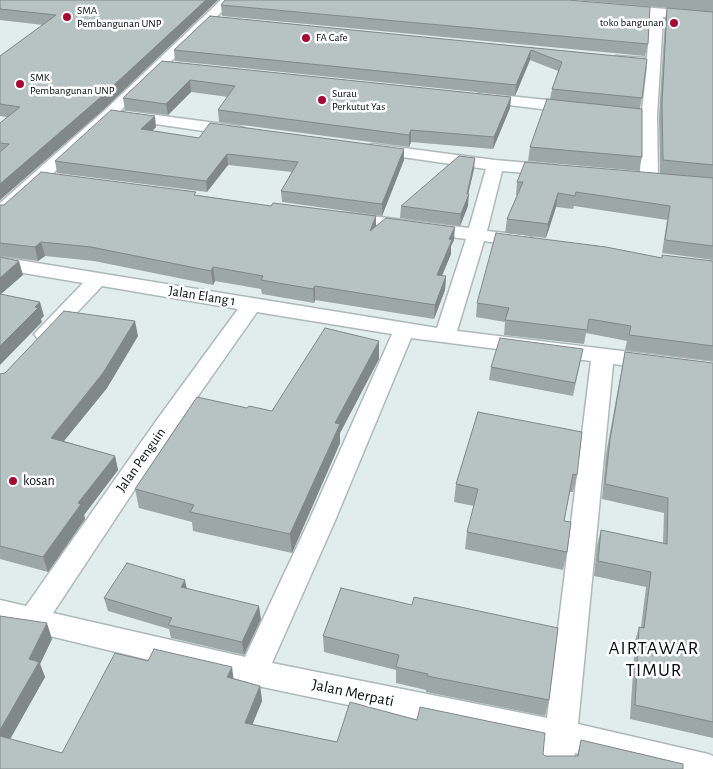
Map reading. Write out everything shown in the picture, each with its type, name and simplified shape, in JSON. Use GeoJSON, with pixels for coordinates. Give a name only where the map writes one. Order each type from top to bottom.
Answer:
{"type":"FeatureCollection","features":[{"type":"Feature","properties":{"kind":"street"},"geometry":{"type":"LineString","coordinates":[[0,213],[109,114],[228,0]]}},
{"type":"Feature","properties":{"kind":"street"},"geometry":{"type":"LineString","coordinates":[[609,8],[713,17]]}},
{"type":"Feature","properties":{"kind":"street"},"geometry":{"type":"LineString","coordinates":[[649,178],[649,116],[657,12]]}},
{"type":"Feature","properties":{"kind":"street"},"geometry":{"type":"LineString","coordinates":[[207,20],[227,22]]}},
{"type":"Feature","properties":{"kind":"street"},"geometry":{"type":"LineString","coordinates":[[605,58],[654,63]]}},
{"type":"Feature","properties":{"kind":"street"},"geometry":{"type":"LineString","coordinates":[[159,65],[179,67]]}},
{"type":"Feature","properties":{"kind":"street"},"geometry":{"type":"LineString","coordinates":[[463,96],[649,116]]}},
{"type":"Feature","properties":{"kind":"street"},"geometry":{"type":"LineString","coordinates":[[109,114],[254,133]]}},
{"type":"Feature","properties":{"kind":"street"},"geometry":{"type":"LineString","coordinates":[[360,147],[495,165],[572,172]]}},
{"type":"Feature","properties":{"kind":"street"},"geometry":{"type":"LineString","coordinates":[[445,336],[477,235],[495,165]]}},
{"type":"Feature","properties":{"kind":"street"},"geometry":{"type":"LineString","coordinates":[[39,177],[58,179]]}},
{"type":"Feature","properties":{"kind":"street"},"geometry":{"type":"LineString","coordinates":[[630,177],[667,180]]}},
{"type":"Feature","properties":{"kind":"street"},"geometry":{"type":"LineString","coordinates":[[331,216],[545,244]]}},
{"type":"Feature","properties":{"kind":"street","name":"Jalan Elang 1"},"geometry":{"type":"LineString","coordinates":[[0,263],[404,330],[713,369]]}},
{"type":"Feature","properties":{"kind":"street"},"geometry":{"type":"LineString","coordinates":[[33,347],[98,278]]}},
{"type":"Feature","properties":{"kind":"street","name":"Jalan Penguin"},"geometry":{"type":"LineString","coordinates":[[33,618],[164,427],[252,304]]}},
{"type":"Feature","properties":{"kind":"street"},"geometry":{"type":"LineString","coordinates":[[253,672],[322,523],[404,330]]}},
{"type":"Feature","properties":{"kind":"street"},"geometry":{"type":"LineString","coordinates":[[557,769],[603,354]]}},
{"type":"Feature","properties":{"kind":"street","name":"Jalan Merpati"},"geometry":{"type":"LineString","coordinates":[[0,612],[33,618],[253,672],[560,735],[708,769]]}},
{"type":"Feature","properties":{"kind":"building"},"geometry":{"type":"Polygon","coordinates":[[[0,0],[206,0],[101,97],[0,184],[0,152],[9,144],[0,143],[0,123],[20,107],[0,104],[0,56],[56,15],[0,9],[0,0]]]}},
{"type":"Feature","properties":{"kind":"building"},"geometry":{"type":"Polygon","coordinates":[[[225,0],[568,0],[650,7],[648,44],[221,5],[225,0]]]}},
{"type":"Feature","properties":{"kind":"building"},"geometry":{"type":"Polygon","coordinates":[[[667,8],[713,12],[713,165],[663,160],[662,104],[667,8]]]}},
{"type":"Feature","properties":{"kind":"building"},"geometry":{"type":"Polygon","coordinates":[[[210,16],[647,59],[642,98],[552,89],[562,62],[531,50],[516,85],[174,50],[210,16]]]}},
{"type":"Feature","properties":{"kind":"building"},"geometry":{"type":"Polygon","coordinates":[[[162,61],[511,97],[494,137],[411,130],[409,135],[218,110],[235,86],[190,80],[166,104],[123,98],[162,61]]]}},
{"type":"Feature","properties":{"kind":"building"},"geometry":{"type":"Polygon","coordinates":[[[547,99],[642,109],[642,157],[530,147],[547,99]]]}},
{"type":"Feature","properties":{"kind":"building"},"geometry":{"type":"Polygon","coordinates":[[[111,110],[155,116],[141,129],[199,138],[210,123],[404,149],[382,204],[281,191],[298,162],[227,154],[206,181],[55,161],[111,110]]]}},
{"type":"Feature","properties":{"kind":"building"},"geometry":{"type":"Polygon","coordinates":[[[459,156],[475,158],[467,194],[469,194],[461,214],[401,206],[459,156]]]}},
{"type":"Feature","properties":{"kind":"building"},"geometry":{"type":"Polygon","coordinates":[[[525,162],[713,178],[713,246],[665,240],[670,206],[576,192],[575,196],[558,193],[548,224],[507,219],[523,182],[517,182],[525,162]]]}},
{"type":"Feature","properties":{"kind":"building"},"geometry":{"type":"Polygon","coordinates":[[[41,172],[196,192],[194,195],[271,206],[273,203],[376,216],[370,231],[386,218],[455,227],[449,239],[452,240],[437,275],[446,276],[435,305],[315,286],[313,289],[261,280],[263,276],[213,267],[211,271],[91,247],[41,242],[35,247],[0,243],[0,205],[4,205],[41,172]]]}},
{"type":"Feature","properties":{"kind":"building"},"geometry":{"type":"Polygon","coordinates":[[[496,233],[606,247],[662,258],[662,255],[713,261],[713,346],[629,335],[631,326],[589,319],[587,330],[505,320],[509,308],[477,303],[496,233]]]}},
{"type":"Feature","properties":{"kind":"building"},"geometry":{"type":"Polygon","coordinates":[[[0,257],[19,261],[0,278],[0,257]]]}},
{"type":"Feature","properties":{"kind":"building"},"geometry":{"type":"Polygon","coordinates":[[[0,294],[40,302],[35,307],[38,308],[0,346],[0,294]]]}},
{"type":"Feature","properties":{"kind":"building"},"geometry":{"type":"Polygon","coordinates":[[[64,311],[135,321],[103,373],[51,438],[115,456],[78,503],[81,504],[43,557],[0,546],[0,374],[5,373],[64,311]]]}},
{"type":"Feature","properties":{"kind":"building"},"geometry":{"type":"Polygon","coordinates":[[[325,328],[379,341],[335,423],[340,424],[290,534],[190,512],[194,505],[135,489],[197,397],[247,408],[249,406],[272,411],[325,328]]]}},
{"type":"Feature","properties":{"kind":"building"},"geometry":{"type":"Polygon","coordinates":[[[500,338],[583,349],[575,383],[491,367],[500,338]]]}},
{"type":"Feature","properties":{"kind":"building"},"geometry":{"type":"Polygon","coordinates":[[[625,352],[713,363],[713,722],[635,705],[639,627],[644,628],[651,572],[598,561],[601,530],[667,544],[668,498],[605,484],[610,440],[625,352]]]}},
{"type":"Feature","properties":{"kind":"building"},"geometry":{"type":"Polygon","coordinates":[[[478,412],[582,432],[577,475],[573,474],[564,521],[571,522],[567,552],[467,532],[478,489],[456,484],[478,412]]]}},
{"type":"Feature","properties":{"kind":"building"},"geometry":{"type":"Polygon","coordinates":[[[127,563],[185,580],[181,587],[259,606],[242,642],[168,625],[172,618],[104,598],[127,563]]]}},
{"type":"Feature","properties":{"kind":"building"},"geometry":{"type":"Polygon","coordinates":[[[341,588],[412,605],[414,597],[558,628],[549,700],[427,676],[428,674],[396,667],[399,655],[323,636],[341,588]]]}},
{"type":"Feature","properties":{"kind":"building"},"geometry":{"type":"Polygon","coordinates":[[[0,616],[47,623],[29,659],[39,662],[0,730],[0,616]]]}},
{"type":"Feature","properties":{"kind":"building"},"geometry":{"type":"Polygon","coordinates":[[[154,649],[232,667],[227,677],[260,686],[245,723],[337,742],[350,702],[417,720],[420,707],[545,733],[543,754],[545,756],[578,756],[581,740],[683,764],[683,769],[0,769],[0,736],[62,753],[115,653],[148,661],[154,649]]]}},
{"type":"Feature","properties":{"kind":"place","name":"SMA Pembangunan UNP"},"geometry":{"type":"Point","coordinates":[67,17]}},
{"type":"Feature","properties":{"kind":"place","name":"toko bangunan"},"geometry":{"type":"Point","coordinates":[674,23]}},
{"type":"Feature","properties":{"kind":"place","name":"FA Cafe"},"geometry":{"type":"Point","coordinates":[306,38]}},
{"type":"Feature","properties":{"kind":"place","name":"SMK Pembangunan UNP"},"geometry":{"type":"Point","coordinates":[20,84]}},
{"type":"Feature","properties":{"kind":"place","name":"Surau Perkutut Yas"},"geometry":{"type":"Point","coordinates":[322,100]}},
{"type":"Feature","properties":{"kind":"place","name":"kosan"},"geometry":{"type":"Point","coordinates":[13,481]}},
{"type":"Feature","properties":{"kind":"district","name":"AIRTAWAR TIMUR"},"geometry":{"type":"Point","coordinates":[654,659]}}]}
